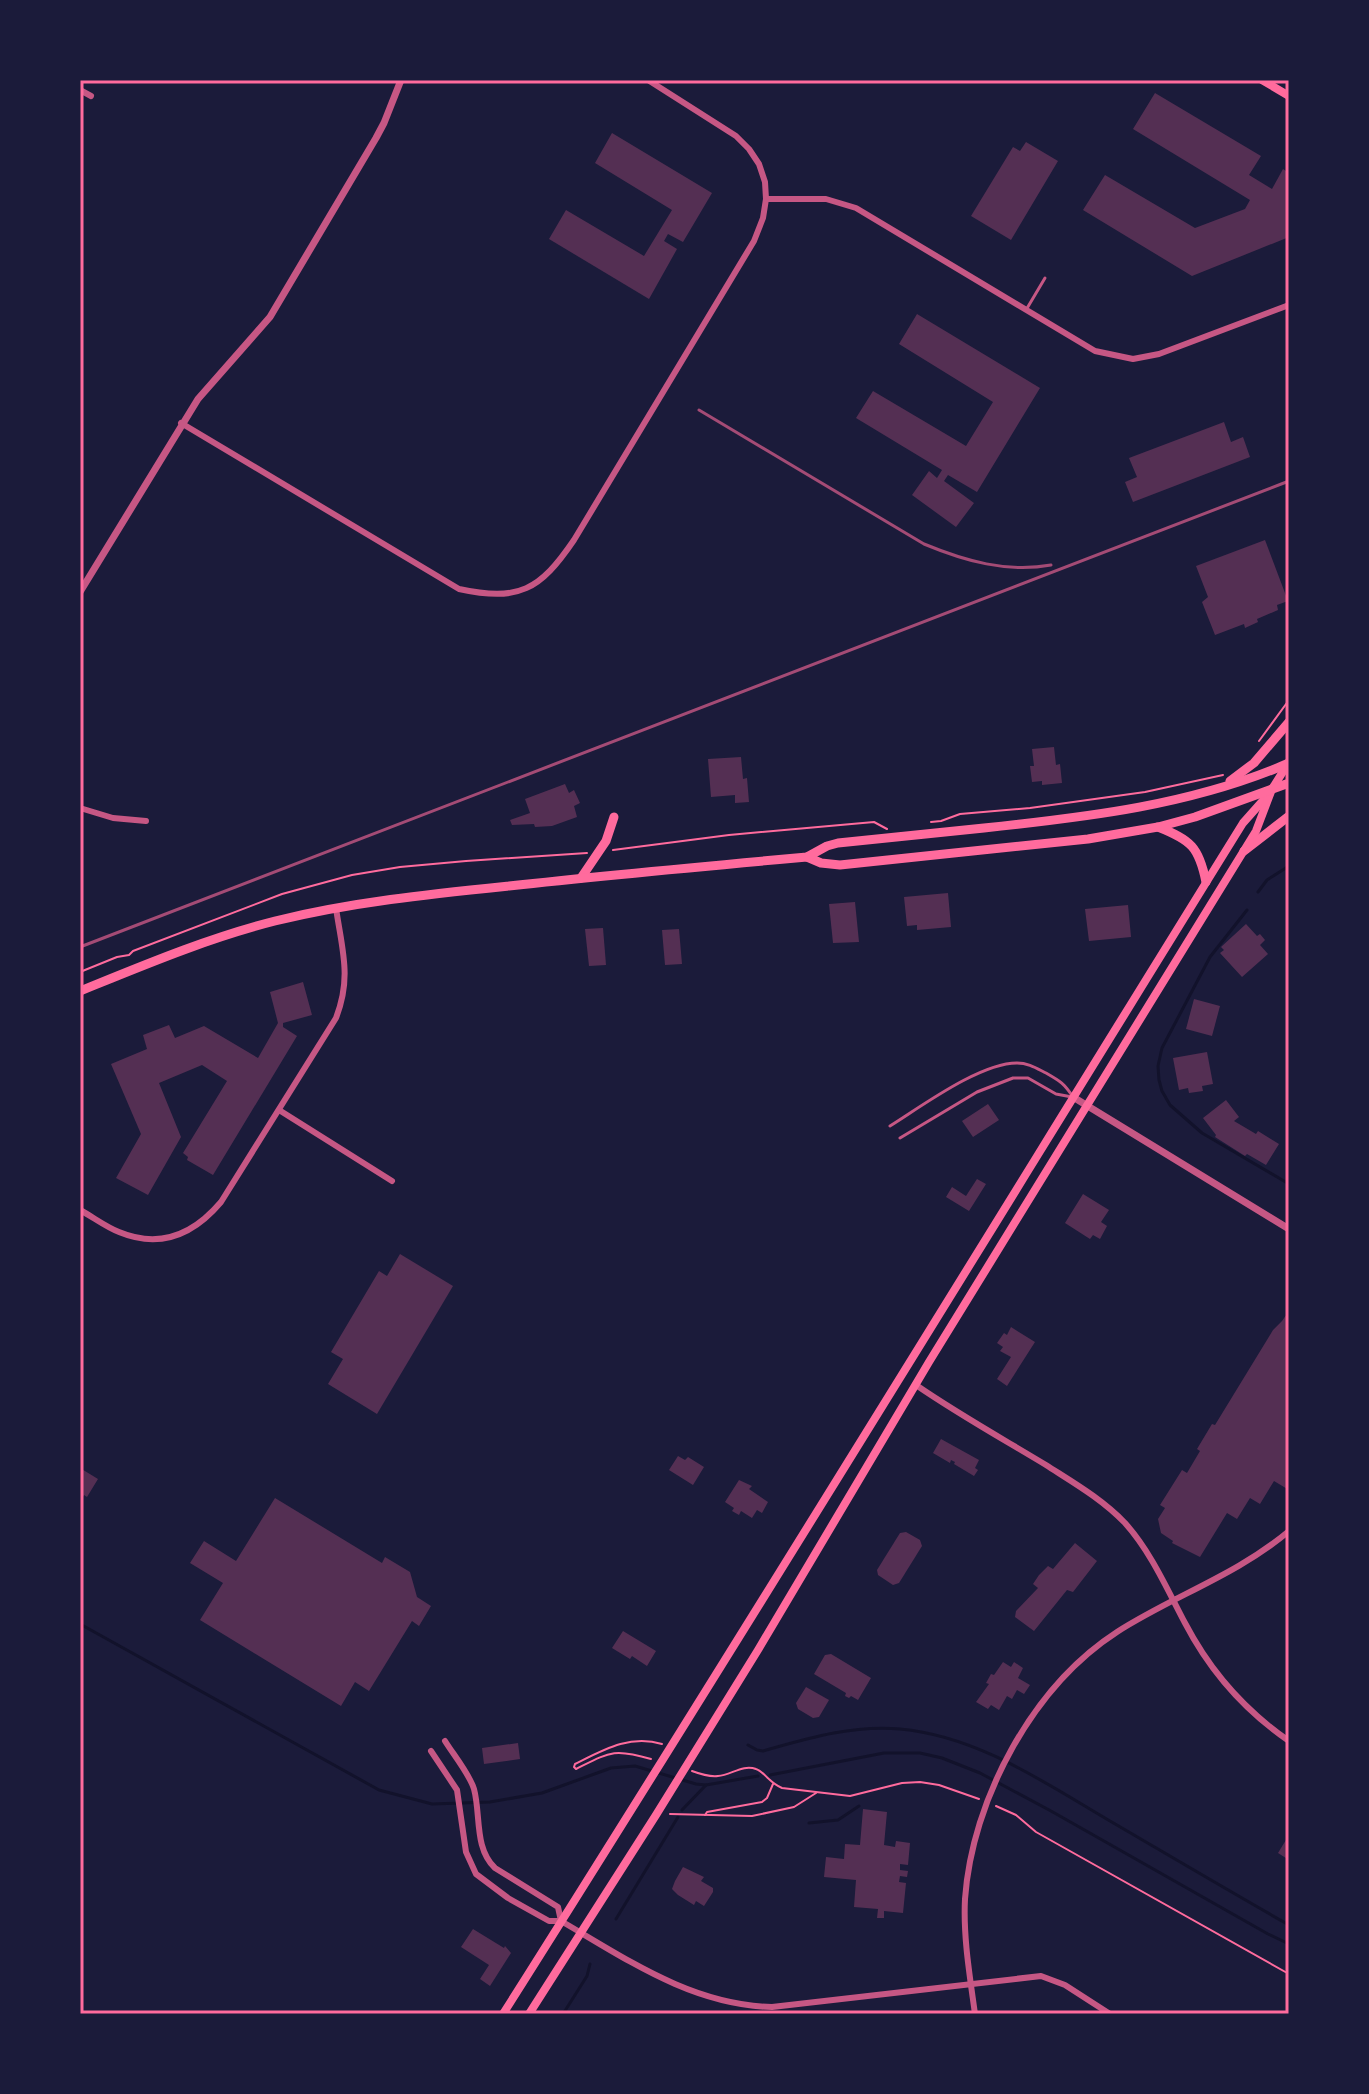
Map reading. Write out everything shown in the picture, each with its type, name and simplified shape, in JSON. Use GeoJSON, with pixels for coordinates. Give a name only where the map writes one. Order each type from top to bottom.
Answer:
{"type":"FeatureCollection","features":[{"type":"Feature","properties":{"kind":"highway"},"geometry":{"type":"LineString","coordinates":[[1210,791],[1247,770],[1289,722]]}},
{"type":"Feature","properties":{"kind":"highway"},"geometry":{"type":"LineString","coordinates":[[80,991],[205,942],[278,920],[336,908],[581,878],[807,857],[838,843],[1093,816],[1210,791],[1289,762]]}},
{"type":"Feature","properties":{"kind":"highway"},"geometry":{"type":"LineString","coordinates":[[807,857],[821,863],[840,865],[1088,839],[1195,817],[1289,783]]}},
{"type":"Feature","properties":{"kind":"highway"},"geometry":{"type":"LineString","coordinates":[[1244,851],[1289,816]]}},
{"type":"Feature","properties":{"kind":"highway"},"geometry":{"type":"LineString","coordinates":[[581,878],[606,841],[614,817]]}},
{"type":"Feature","properties":{"kind":"highway"},"geometry":{"type":"LineString","coordinates":[[1158,827],[1184,839],[1195,850],[1206,882]]}},
{"type":"Feature","properties":{"kind":"main road"},"geometry":{"type":"LineString","coordinates":[[1262,80],[1289,96]]}},
{"type":"Feature","properties":{"kind":"main road"},"geometry":{"type":"LineString","coordinates":[[503,2014],[659,1760],[734,1648],[1243,823],[1272,789],[1289,762]]}},
{"type":"Feature","properties":{"kind":"main road"},"geometry":{"type":"LineString","coordinates":[[529,2014],[686,1767],[1244,851],[1256,831],[1272,789]]}},
{"type":"Feature","properties":{"kind":"main road"},"geometry":{"type":"LineString","coordinates":[[900,1376],[916,1385]]}},
{"type":"Feature","properties":{"kind":"street"},"geometry":{"type":"LineString","coordinates":[[80,592],[181,423],[213,380],[270,317],[376,138],[401,80]]}},
{"type":"Feature","properties":{"kind":"street"},"geometry":{"type":"LineString","coordinates":[[181,423],[459,589],[489,595],[505,594],[520,591],[547,576],[574,540],[754,241],[763,218],[765,182],[759,164],[749,149],[736,136],[648,80]]}},
{"type":"Feature","properties":{"kind":"street"},"geometry":{"type":"LineString","coordinates":[[80,90],[91,96]]}},
{"type":"Feature","properties":{"kind":"street"},"geometry":{"type":"LineString","coordinates":[[766,199],[826,199],[856,208],[1095,351],[1133,359],[1159,354],[1289,305]]}},
{"type":"Feature","properties":{"kind":"street"},"geometry":{"type":"LineString","coordinates":[[80,808],[113,818],[146,821]]}},
{"type":"Feature","properties":{"kind":"street"},"geometry":{"type":"LineString","coordinates":[[80,1210],[118,1232],[152,1239],[172,1237],[208,1218],[336,1018],[346,977],[336,908]]}},
{"type":"Feature","properties":{"kind":"street"},"geometry":{"type":"LineString","coordinates":[[1073,1097],[1289,1229]]}},
{"type":"Feature","properties":{"kind":"street"},"geometry":{"type":"LineString","coordinates":[[279,1110],[392,1181]]}},
{"type":"Feature","properties":{"kind":"street"},"geometry":{"type":"LineString","coordinates":[[916,1385],[1099,1499],[1136,1536],[1217,1675],[1249,1709],[1289,1741]]}},
{"type":"Feature","properties":{"kind":"street"},"geometry":{"type":"LineString","coordinates":[[975,2014],[965,1900],[974,1847],[998,1775],[1032,1717],[1080,1661],[1114,1634],[1251,1559],[1289,1531]]}},
{"type":"Feature","properties":{"kind":"street"},"geometry":{"type":"LineString","coordinates":[[445,1741],[474,1787],[482,1847],[487,1861],[558,1907],[561,1921]]}},
{"type":"Feature","properties":{"kind":"street"},"geometry":{"type":"LineString","coordinates":[[431,1751],[457,1790],[466,1852],[476,1874],[508,1898],[549,1921],[561,1921],[653,1975],[702,1995],[744,2005],[783,2006],[1041,1976],[1065,1985],[1110,2014]]}},
{"type":"Feature","properties":{"kind":"lane"},"geometry":{"type":"LineString","coordinates":[[1026,310],[1045,278]]}},
{"type":"Feature","properties":{"kind":"lane"},"geometry":{"type":"LineString","coordinates":[[890,1126],[973,1075],[999,1065],[1031,1065],[1063,1082],[1073,1097]]}},
{"type":"Feature","properties":{"kind":"lane"},"geometry":{"type":"LineString","coordinates":[[900,1138],[977,1092],[1013,1078],[1028,1078],[1056,1094],[1073,1097]]}},
{"type":"Feature","properties":{"kind":"path"},"geometry":{"type":"LineString","coordinates":[[1255,750],[1260,738],[1289,700]]}},
{"type":"Feature","properties":{"kind":"path"},"geometry":{"type":"LineString","coordinates":[[931,822],[960,814],[1131,794],[1222,775],[1233,776]]}},
{"type":"Feature","properties":{"kind":"path"},"geometry":{"type":"LineString","coordinates":[[80,972],[282,894],[352,875],[400,867],[598,852],[729,835],[874,822],[890,831]]}},
{"type":"Feature","properties":{"kind":"path"},"geometry":{"type":"LineString","coordinates":[[659,1760],[626,1752],[604,1755],[576,1769],[574,1767],[615,1744],[648,1740],[663,1744]]}},
{"type":"Feature","properties":{"kind":"path"},"geometry":{"type":"LineString","coordinates":[[686,1767],[710,1776],[754,1767],[782,1788],[855,1795],[902,1783],[927,1782],[988,1802],[1015,1814],[1038,1833],[1289,1974]]}},
{"type":"Feature","properties":{"kind":"path"},"geometry":{"type":"LineString","coordinates":[[704,1816],[707,1812],[762,1802],[773,1784]]}},
{"type":"Feature","properties":{"kind":"path"},"geometry":{"type":"LineString","coordinates":[[670,1814],[752,1816],[794,1807],[818,1792]]}},
{"type":"Feature","properties":{"kind":"building"},"geometry":{"type":"Polygon","coordinates":[[[1155,93],[1261,156],[1249,175],[1272,189],[1283,169],[1289,173],[1289,237],[1192,276],[1083,210],[1105,175],[1195,228],[1245,209],[1250,200],[1133,129],[1155,93]]]}},
{"type":"Feature","properties":{"kind":"building"},"geometry":{"type":"Polygon","coordinates":[[[612,133],[712,193],[683,242],[668,234],[664,241],[677,249],[649,299],[549,239],[566,210],[644,256],[672,210],[595,163],[612,133]]]}},
{"type":"Feature","properties":{"kind":"building"},"geometry":{"type":"Polygon","coordinates":[[[1026,142],[1058,161],[1011,240],[971,216],[1013,147],[1020,151],[1026,142]]]}},
{"type":"Feature","properties":{"kind":"building"},"geometry":{"type":"Polygon","coordinates":[[[917,314],[1040,388],[977,492],[948,475],[944,481],[974,503],[956,527],[912,495],[929,471],[937,478],[942,470],[856,418],[873,391],[966,446],[993,402],[899,344],[917,314]]]}},
{"type":"Feature","properties":{"kind":"building"},"geometry":{"type":"Polygon","coordinates":[[[1224,422],[1231,442],[1243,437],[1250,457],[1133,502],[1125,482],[1137,477],[1129,458],[1224,422]]]}},
{"type":"Feature","properties":{"kind":"building"},"geometry":{"type":"Polygon","coordinates":[[[1265,540],[1288,601],[1277,605],[1278,610],[1257,619],[1258,622],[1215,635],[1202,602],[1208,597],[1196,566],[1265,540]]]}},
{"type":"Feature","properties":{"kind":"building"},"geometry":{"type":"Polygon","coordinates":[[[1054,747],[1062,783],[1042,785],[1042,781],[1032,782],[1032,749],[1054,747]]]}},
{"type":"Feature","properties":{"kind":"building"},"geometry":{"type":"Polygon","coordinates":[[[741,757],[749,802],[735,803],[735,795],[711,797],[708,759],[741,757]]]}},
{"type":"Feature","properties":{"kind":"building"},"geometry":{"type":"Polygon","coordinates":[[[565,784],[569,793],[574,790],[580,803],[574,806],[577,817],[552,826],[512,825],[510,820],[530,813],[525,799],[565,784]]]}},
{"type":"Feature","properties":{"kind":"building"},"geometry":{"type":"Polygon","coordinates":[[[948,893],[951,927],[917,930],[917,925],[907,926],[904,897],[948,893]]]}},
{"type":"Feature","properties":{"kind":"building"},"geometry":{"type":"Polygon","coordinates":[[[855,902],[859,942],[833,943],[829,904],[855,902]]]}},
{"type":"Feature","properties":{"kind":"building"},"geometry":{"type":"Polygon","coordinates":[[[1128,905],[1131,937],[1089,941],[1085,909],[1128,905]]]}},
{"type":"Feature","properties":{"kind":"building"},"geometry":{"type":"Polygon","coordinates":[[[1246,924],[1265,940],[1260,945],[1268,954],[1242,977],[1220,953],[1224,950],[1221,947],[1246,924]]]}},
{"type":"Feature","properties":{"kind":"building"},"geometry":{"type":"Polygon","coordinates":[[[603,928],[606,965],[589,966],[585,929],[603,928]]]}},
{"type":"Feature","properties":{"kind":"building"},"geometry":{"type":"Polygon","coordinates":[[[679,929],[682,964],[665,965],[662,930],[679,929]]]}},
{"type":"Feature","properties":{"kind":"building"},"geometry":{"type":"Polygon","coordinates":[[[303,982],[312,1015],[283,1023],[283,1027],[297,1036],[213,1175],[187,1160],[183,1153],[227,1081],[202,1065],[159,1083],[181,1137],[148,1195],[116,1178],[141,1134],[111,1064],[147,1049],[143,1035],[169,1025],[175,1038],[204,1026],[258,1058],[278,1023],[270,992],[303,982]]]}},
{"type":"Feature","properties":{"kind":"building"},"geometry":{"type":"Polygon","coordinates":[[[1194,999],[1220,1006],[1212,1036],[1186,1029],[1194,999]]]}},
{"type":"Feature","properties":{"kind":"building"},"geometry":{"type":"Polygon","coordinates":[[[1207,1052],[1213,1084],[1202,1086],[1203,1091],[1189,1093],[1188,1088],[1179,1090],[1173,1058],[1207,1052]]]}},
{"type":"Feature","properties":{"kind":"building"},"geometry":{"type":"Polygon","coordinates":[[[1226,1100],[1239,1117],[1234,1121],[1279,1144],[1266,1165],[1215,1137],[1203,1118],[1226,1100]]]}},
{"type":"Feature","properties":{"kind":"building"},"geometry":{"type":"Polygon","coordinates":[[[988,1104],[999,1120],[973,1137],[962,1121],[988,1104]]]}},
{"type":"Feature","properties":{"kind":"building"},"geometry":{"type":"Polygon","coordinates":[[[977,1179],[986,1184],[969,1211],[946,1197],[952,1187],[966,1196],[977,1179]]]}},
{"type":"Feature","properties":{"kind":"building"},"geometry":{"type":"Polygon","coordinates":[[[1083,1194],[1109,1210],[1101,1222],[1107,1226],[1100,1239],[1093,1235],[1090,1239],[1065,1223],[1083,1194]]]}},
{"type":"Feature","properties":{"kind":"building"},"geometry":{"type":"Polygon","coordinates":[[[400,1254],[453,1286],[377,1414],[328,1384],[343,1359],[331,1352],[379,1271],[387,1276],[400,1254]]]}},
{"type":"Feature","properties":{"kind":"building"},"geometry":{"type":"Polygon","coordinates":[[[1289,1311],[1289,1490],[1274,1481],[1260,1504],[1250,1498],[1237,1519],[1227,1513],[1200,1557],[1172,1543],[1161,1533],[1158,1519],[1165,1508],[1160,1505],[1182,1470],[1187,1473],[1212,1424],[1215,1425],[1273,1330],[1289,1311]]]}},
{"type":"Feature","properties":{"kind":"building"},"geometry":{"type":"Polygon","coordinates":[[[1011,1327],[1035,1342],[1007,1386],[997,1379],[1011,1357],[1000,1351],[1003,1347],[997,1343],[1011,1327]]]}},
{"type":"Feature","properties":{"kind":"building"},"geometry":{"type":"Polygon","coordinates":[[[941,1439],[979,1460],[974,1476],[955,1462],[951,1460],[950,1463],[933,1453],[941,1439]]]}},
{"type":"Feature","properties":{"kind":"building"},"geometry":{"type":"Polygon","coordinates":[[[678,1456],[685,1460],[688,1457],[704,1467],[693,1485],[669,1470],[678,1456]]]}},
{"type":"Feature","properties":{"kind":"building"},"geometry":{"type":"Polygon","coordinates":[[[80,1468],[98,1479],[87,1497],[84,1495],[80,1502],[80,1468]]]}},
{"type":"Feature","properties":{"kind":"building"},"geometry":{"type":"Polygon","coordinates":[[[739,1480],[752,1486],[749,1489],[768,1502],[762,1513],[757,1510],[752,1518],[741,1511],[739,1515],[725,1502],[739,1480]]]}},
{"type":"Feature","properties":{"kind":"building"},"geometry":{"type":"Polygon","coordinates":[[[275,1498],[382,1563],[385,1557],[410,1572],[417,1597],[431,1606],[419,1626],[412,1621],[369,1691],[355,1682],[341,1706],[200,1620],[223,1583],[190,1563],[204,1541],[236,1561],[275,1498]]]}},
{"type":"Feature","properties":{"kind":"building"},"geometry":{"type":"Polygon","coordinates":[[[906,1532],[920,1540],[922,1546],[899,1583],[893,1585],[878,1575],[877,1570],[900,1533],[906,1532]]]}},
{"type":"Feature","properties":{"kind":"building"},"geometry":{"type":"Polygon","coordinates":[[[1075,1543],[1097,1561],[1073,1592],[1067,1590],[1034,1631],[1015,1617],[1016,1611],[1038,1588],[1033,1584],[1039,1575],[1048,1566],[1053,1569],[1075,1543]]]}},
{"type":"Feature","properties":{"kind":"building"},"geometry":{"type":"Polygon","coordinates":[[[623,1631],[656,1651],[647,1666],[612,1648],[623,1631]]]}},
{"type":"Feature","properties":{"kind":"building"},"geometry":{"type":"Polygon","coordinates":[[[831,1654],[871,1678],[858,1700],[845,1696],[846,1693],[814,1674],[825,1655],[831,1654]]]}},
{"type":"Feature","properties":{"kind":"building"},"geometry":{"type":"Polygon","coordinates":[[[1003,1662],[1011,1667],[1014,1662],[1023,1668],[1018,1678],[1030,1685],[1024,1694],[1017,1690],[1012,1699],[1007,1696],[999,1710],[991,1705],[988,1709],[976,1702],[989,1684],[986,1683],[991,1674],[994,1675],[1003,1662]]]}},
{"type":"Feature","properties":{"kind":"building"},"geometry":{"type":"Polygon","coordinates":[[[806,1687],[829,1700],[819,1717],[813,1718],[798,1709],[796,1703],[806,1687]]]}},
{"type":"Feature","properties":{"kind":"building"},"geometry":{"type":"Polygon","coordinates":[[[518,1743],[520,1759],[484,1764],[482,1748],[518,1743]]]}},
{"type":"Feature","properties":{"kind":"building"},"geometry":{"type":"Polygon","coordinates":[[[863,1809],[887,1812],[884,1845],[895,1847],[896,1841],[910,1843],[908,1865],[900,1864],[900,1870],[908,1871],[907,1877],[900,1876],[899,1882],[906,1883],[903,1913],[884,1911],[884,1918],[877,1918],[878,1909],[854,1907],[856,1880],[824,1877],[826,1857],[844,1859],[845,1844],[860,1845],[863,1809]]]}},
{"type":"Feature","properties":{"kind":"building"},"geometry":{"type":"Polygon","coordinates":[[[1289,1835],[1289,1860],[1278,1853],[1289,1835]]]}},
{"type":"Feature","properties":{"kind":"building"},"geometry":{"type":"Polygon","coordinates":[[[683,1867],[704,1877],[701,1881],[713,1888],[704,1906],[696,1901],[694,1905],[672,1889],[683,1867]]]}},
{"type":"Feature","properties":{"kind":"building"},"geometry":{"type":"Polygon","coordinates":[[[473,1929],[505,1946],[511,1953],[490,1986],[480,1979],[489,1965],[461,1947],[473,1929]]]}},
{"type":"Feature","properties":{"kind":"waterway"},"geometry":{"type":"LineString","coordinates":[[1258,892],[1267,880],[1289,866]]}},
{"type":"Feature","properties":{"kind":"waterway"},"geometry":{"type":"LineString","coordinates":[[1247,910],[1210,957],[1162,1048],[1159,1080],[1170,1105],[1202,1133],[1289,1184]]}},
{"type":"Feature","properties":{"kind":"waterway"},"geometry":{"type":"LineString","coordinates":[[80,1624],[379,1790],[432,1804],[490,1802],[542,1793],[611,1768],[635,1766],[706,1785],[758,1776]]}},
{"type":"Feature","properties":{"kind":"waterway"},"geometry":{"type":"LineString","coordinates":[[748,1745],[763,1751],[831,1734],[882,1728],[929,1733],[957,1741],[1036,1777],[1289,1925]]}},
{"type":"Feature","properties":{"kind":"waterway"},"geometry":{"type":"LineString","coordinates":[[770,1775],[884,1753],[920,1753],[942,1758],[980,1773],[1051,1811],[1289,1944]]}},
{"type":"Feature","properties":{"kind":"waterway"},"geometry":{"type":"LineString","coordinates":[[682,1810],[706,1785]]}},
{"type":"Feature","properties":{"kind":"waterway"},"geometry":{"type":"LineString","coordinates":[[809,1823],[838,1820],[859,1806]]}},
{"type":"Feature","properties":{"kind":"waterway"},"geometry":{"type":"LineString","coordinates":[[616,1919],[678,1817]]}},
{"type":"Feature","properties":{"kind":"waterway"},"geometry":{"type":"LineString","coordinates":[[563,2014],[587,1976],[590,1964]]}},
{"type":"Feature","properties":{"kind":"railway"},"geometry":{"type":"LineString","coordinates":[[699,410],[924,544],[986,564],[1018,567],[1051,565]]}},
{"type":"Feature","properties":{"kind":"railway"},"geometry":{"type":"LineString","coordinates":[[80,947],[1289,481]]}}]}
